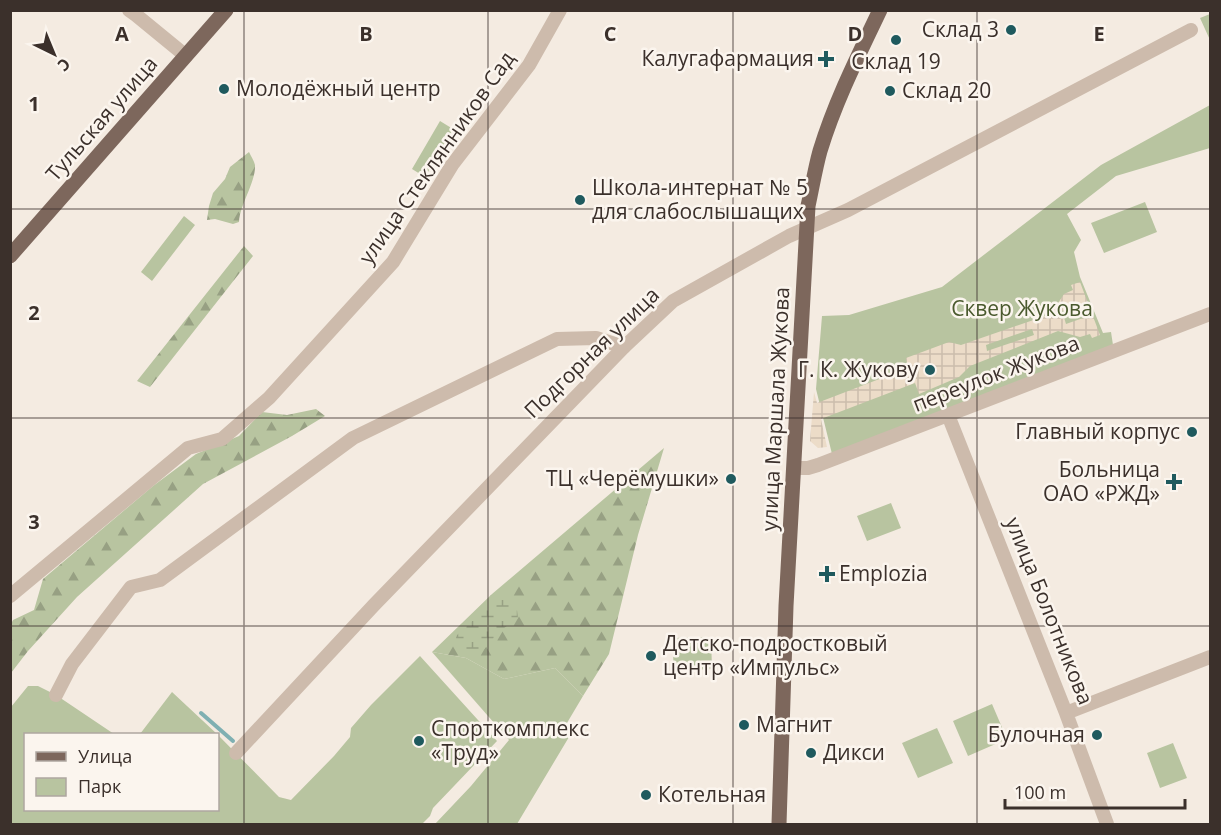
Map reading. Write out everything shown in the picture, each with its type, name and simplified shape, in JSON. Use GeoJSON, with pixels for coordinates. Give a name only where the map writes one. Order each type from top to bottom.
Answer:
{"type":"FeatureCollection","features":[{"type":"Feature","properties":{"kind":"main road","name":"Тульская улица"},"geometry":{"type":"LineString","coordinates":[[10,256],[226,10]]}},
{"type":"Feature","properties":{"kind":"main road","name":"улица Маршала Жукова"},"geometry":{"type":"LineString","coordinates":[[779,825],[786,606],[808,206],[822,145],[847,79],[880,10]]}},
{"type":"Feature","properties":{"kind":"street"},"geometry":{"type":"LineString","coordinates":[[129,10],[186,56]]}},
{"type":"Feature","properties":{"kind":"street","name":"улица Стеклянников Сад"},"geometry":{"type":"LineString","coordinates":[[10,596],[188,448],[222,439],[269,398],[393,262],[452,165],[529,65],[560,10]]}},
{"type":"Feature","properties":{"kind":"street","name":"Подгорная улица"},"geometry":{"type":"LineString","coordinates":[[236,753],[374,604],[624,347],[673,301],[789,236],[848,210],[1191,30]]}},
{"type":"Feature","properties":{"kind":"street","name":"переулок Жукова"},"geometry":{"type":"LineString","coordinates":[[795,468],[818,465],[1210,314]]}},
{"type":"Feature","properties":{"kind":"street"},"geometry":{"type":"LineString","coordinates":[[56,695],[72,664],[131,587],[160,580],[353,438],[557,339],[596,338],[624,347]]}},
{"type":"Feature","properties":{"kind":"street","name":"улица Болотникова"},"geometry":{"type":"LineString","coordinates":[[948,415],[1066,712],[1107,825]]}},
{"type":"Feature","properties":{"kind":"street"},"geometry":{"type":"LineString","coordinates":[[1066,712],[1210,657]]}},
{"type":"Feature","properties":{"kind":"green space"},"geometry":{"type":"Polygon","coordinates":[[[1210,14],[1210,40],[1200,18],[1210,14]]]}},
{"type":"Feature","properties":{"kind":"green space","name":"Сквер Жукова"},"geometry":{"type":"Polygon","coordinates":[[[1210,105],[1210,148],[1116,176],[1067,214],[1081,240],[1074,252],[1080,277],[1103,333],[1111,332],[1113,345],[832,454],[816,389],[822,316],[849,315],[942,287],[1101,165],[1210,105]]]}},
{"type":"Feature","properties":{"kind":"green space"},"geometry":{"type":"Polygon","coordinates":[[[440,121],[453,129],[425,177],[412,169],[440,121]]]}},
{"type":"Feature","properties":{"kind":"green space"},"geometry":{"type":"Polygon","coordinates":[[[249,152],[255,165],[255,172],[239,222],[233,224],[215,219],[207,220],[213,193],[225,179],[230,167],[249,152]]]}},
{"type":"Feature","properties":{"kind":"green space"},"geometry":{"type":"Polygon","coordinates":[[[1145,202],[1157,232],[1104,253],[1091,223],[1145,202]]]}},
{"type":"Feature","properties":{"kind":"green space"},"geometry":{"type":"Polygon","coordinates":[[[184,216],[195,225],[152,281],[141,272],[184,216]]]}},
{"type":"Feature","properties":{"kind":"green space"},"geometry":{"type":"Polygon","coordinates":[[[244,246],[253,256],[150,387],[137,381],[244,246]]]}},
{"type":"Feature","properties":{"kind":"green space"},"geometry":{"type":"Polygon","coordinates":[[[316,409],[325,416],[203,484],[77,597],[11,673],[11,624],[13,620],[34,610],[43,579],[153,486],[196,454],[239,436],[262,412],[287,415],[316,409]]]}},
{"type":"Feature","properties":{"kind":"green space"},"geometry":{"type":"Polygon","coordinates":[[[664,448],[638,535],[609,654],[583,696],[555,668],[504,679],[466,658],[432,652],[492,594],[664,448]]]}},
{"type":"Feature","properties":{"kind":"green space"},"geometry":{"type":"Polygon","coordinates":[[[891,503],[901,528],[867,541],[857,516],[891,503]]]}},
{"type":"Feature","properties":{"kind":"green space"},"geometry":{"type":"Polygon","coordinates":[[[497,598],[516,602],[518,618],[500,631],[478,656],[457,647],[456,636],[497,598]]]}},
{"type":"Feature","properties":{"kind":"green space"},"geometry":{"type":"Polygon","coordinates":[[[711,637],[712,669],[674,671],[672,638],[711,637]]]}},
{"type":"Feature","properties":{"kind":"green space"},"geometry":{"type":"Polygon","coordinates":[[[432,652],[466,658],[504,679],[555,668],[583,696],[564,728],[572,732],[517,824],[435,824],[471,786],[509,740],[432,652]]]}},
{"type":"Feature","properties":{"kind":"green space"},"geometry":{"type":"Polygon","coordinates":[[[420,656],[497,741],[433,808],[430,816],[422,824],[11,824],[11,707],[28,686],[38,686],[56,695],[113,733],[24,733],[24,811],[219,811],[219,736],[279,797],[291,800],[350,737],[351,728],[420,656]]]}},
{"type":"Feature","properties":{"kind":"green space"},"geometry":{"type":"Polygon","coordinates":[[[172,692],[216,733],[141,733],[172,692]]]}},
{"type":"Feature","properties":{"kind":"green space"},"geometry":{"type":"Polygon","coordinates":[[[992,704],[1007,739],[968,756],[953,721],[992,704]]]}},
{"type":"Feature","properties":{"kind":"green space"},"geometry":{"type":"Polygon","coordinates":[[[937,728],[953,763],[918,778],[902,743],[937,728]]]}},
{"type":"Feature","properties":{"kind":"green space"},"geometry":{"type":"Polygon","coordinates":[[[1173,743],[1187,778],[1160,788],[1147,753],[1173,743]]]}},
{"type":"Feature","properties":{"kind":"shaded area"},"geometry":{"type":"Polygon","coordinates":[[[1080,282],[1100,335],[1092,338],[1090,334],[1080,337],[1058,331],[970,366],[959,377],[919,394],[915,383],[821,419],[827,447],[818,448],[810,441],[814,392],[817,403],[908,368],[906,358],[949,342],[961,345],[1051,314],[1064,294],[1073,290],[1071,285],[1080,282]],[[1078,305],[1062,311],[1066,324],[1083,318],[1078,305]],[[1032,329],[986,345],[987,351],[1034,335],[1032,329]]]}},
{"type":"Feature","properties":{"kind":"waterway"},"geometry":{"type":"LineString","coordinates":[[201,713],[233,741]]}},
{"type":"Feature","properties":{"kind":"place","name":"Склад 3"},"geometry":{"type":"Point","coordinates":[1011,30]}},
{"type":"Feature","properties":{"kind":"place","name":"Склад 19"},"geometry":{"type":"Point","coordinates":[896,40]}},
{"type":"Feature","properties":{"kind":"place","name":"Калугафармация"},"geometry":{"type":"Point","coordinates":[826,59]}},
{"type":"Feature","properties":{"kind":"place","name":"Молодёжный центр"},"geometry":{"type":"Point","coordinates":[224,89]}},
{"type":"Feature","properties":{"kind":"place","name":"Склад 20"},"geometry":{"type":"Point","coordinates":[890,91]}},
{"type":"Feature","properties":{"kind":"place","name":"Школа-интернат № 5 для слабослышащих"},"geometry":{"type":"Point","coordinates":[580,200]}},
{"type":"Feature","properties":{"kind":"place","name":"Г. К. Жукову"},"geometry":{"type":"Point","coordinates":[930,370]}},
{"type":"Feature","properties":{"kind":"place","name":"Главный корпус"},"geometry":{"type":"Point","coordinates":[1192,432]}},
{"type":"Feature","properties":{"kind":"place","name":"ТЦ «Черёмушки»"},"geometry":{"type":"Point","coordinates":[731,479]}},
{"type":"Feature","properties":{"kind":"place","name":"Больница ОАО «РЖД»"},"geometry":{"type":"Point","coordinates":[1174,482]}},
{"type":"Feature","properties":{"kind":"place","name":"Emplozia"},"geometry":{"type":"Point","coordinates":[827,574]}},
{"type":"Feature","properties":{"kind":"place","name":"Детско-подростковый центр «Импульс»"},"geometry":{"type":"Point","coordinates":[651,656]}},
{"type":"Feature","properties":{"kind":"place","name":"Магнит"},"geometry":{"type":"Point","coordinates":[744,725]}},
{"type":"Feature","properties":{"kind":"place","name":"Булочная"},"geometry":{"type":"Point","coordinates":[1097,735]}},
{"type":"Feature","properties":{"kind":"place","name":"Спорткомплекс «Труд»"},"geometry":{"type":"Point","coordinates":[419,741]}},
{"type":"Feature","properties":{"kind":"place","name":"Дикси"},"geometry":{"type":"Point","coordinates":[811,753]}},
{"type":"Feature","properties":{"kind":"place","name":"Котельная"},"geometry":{"type":"Point","coordinates":[646,795]}}]}
